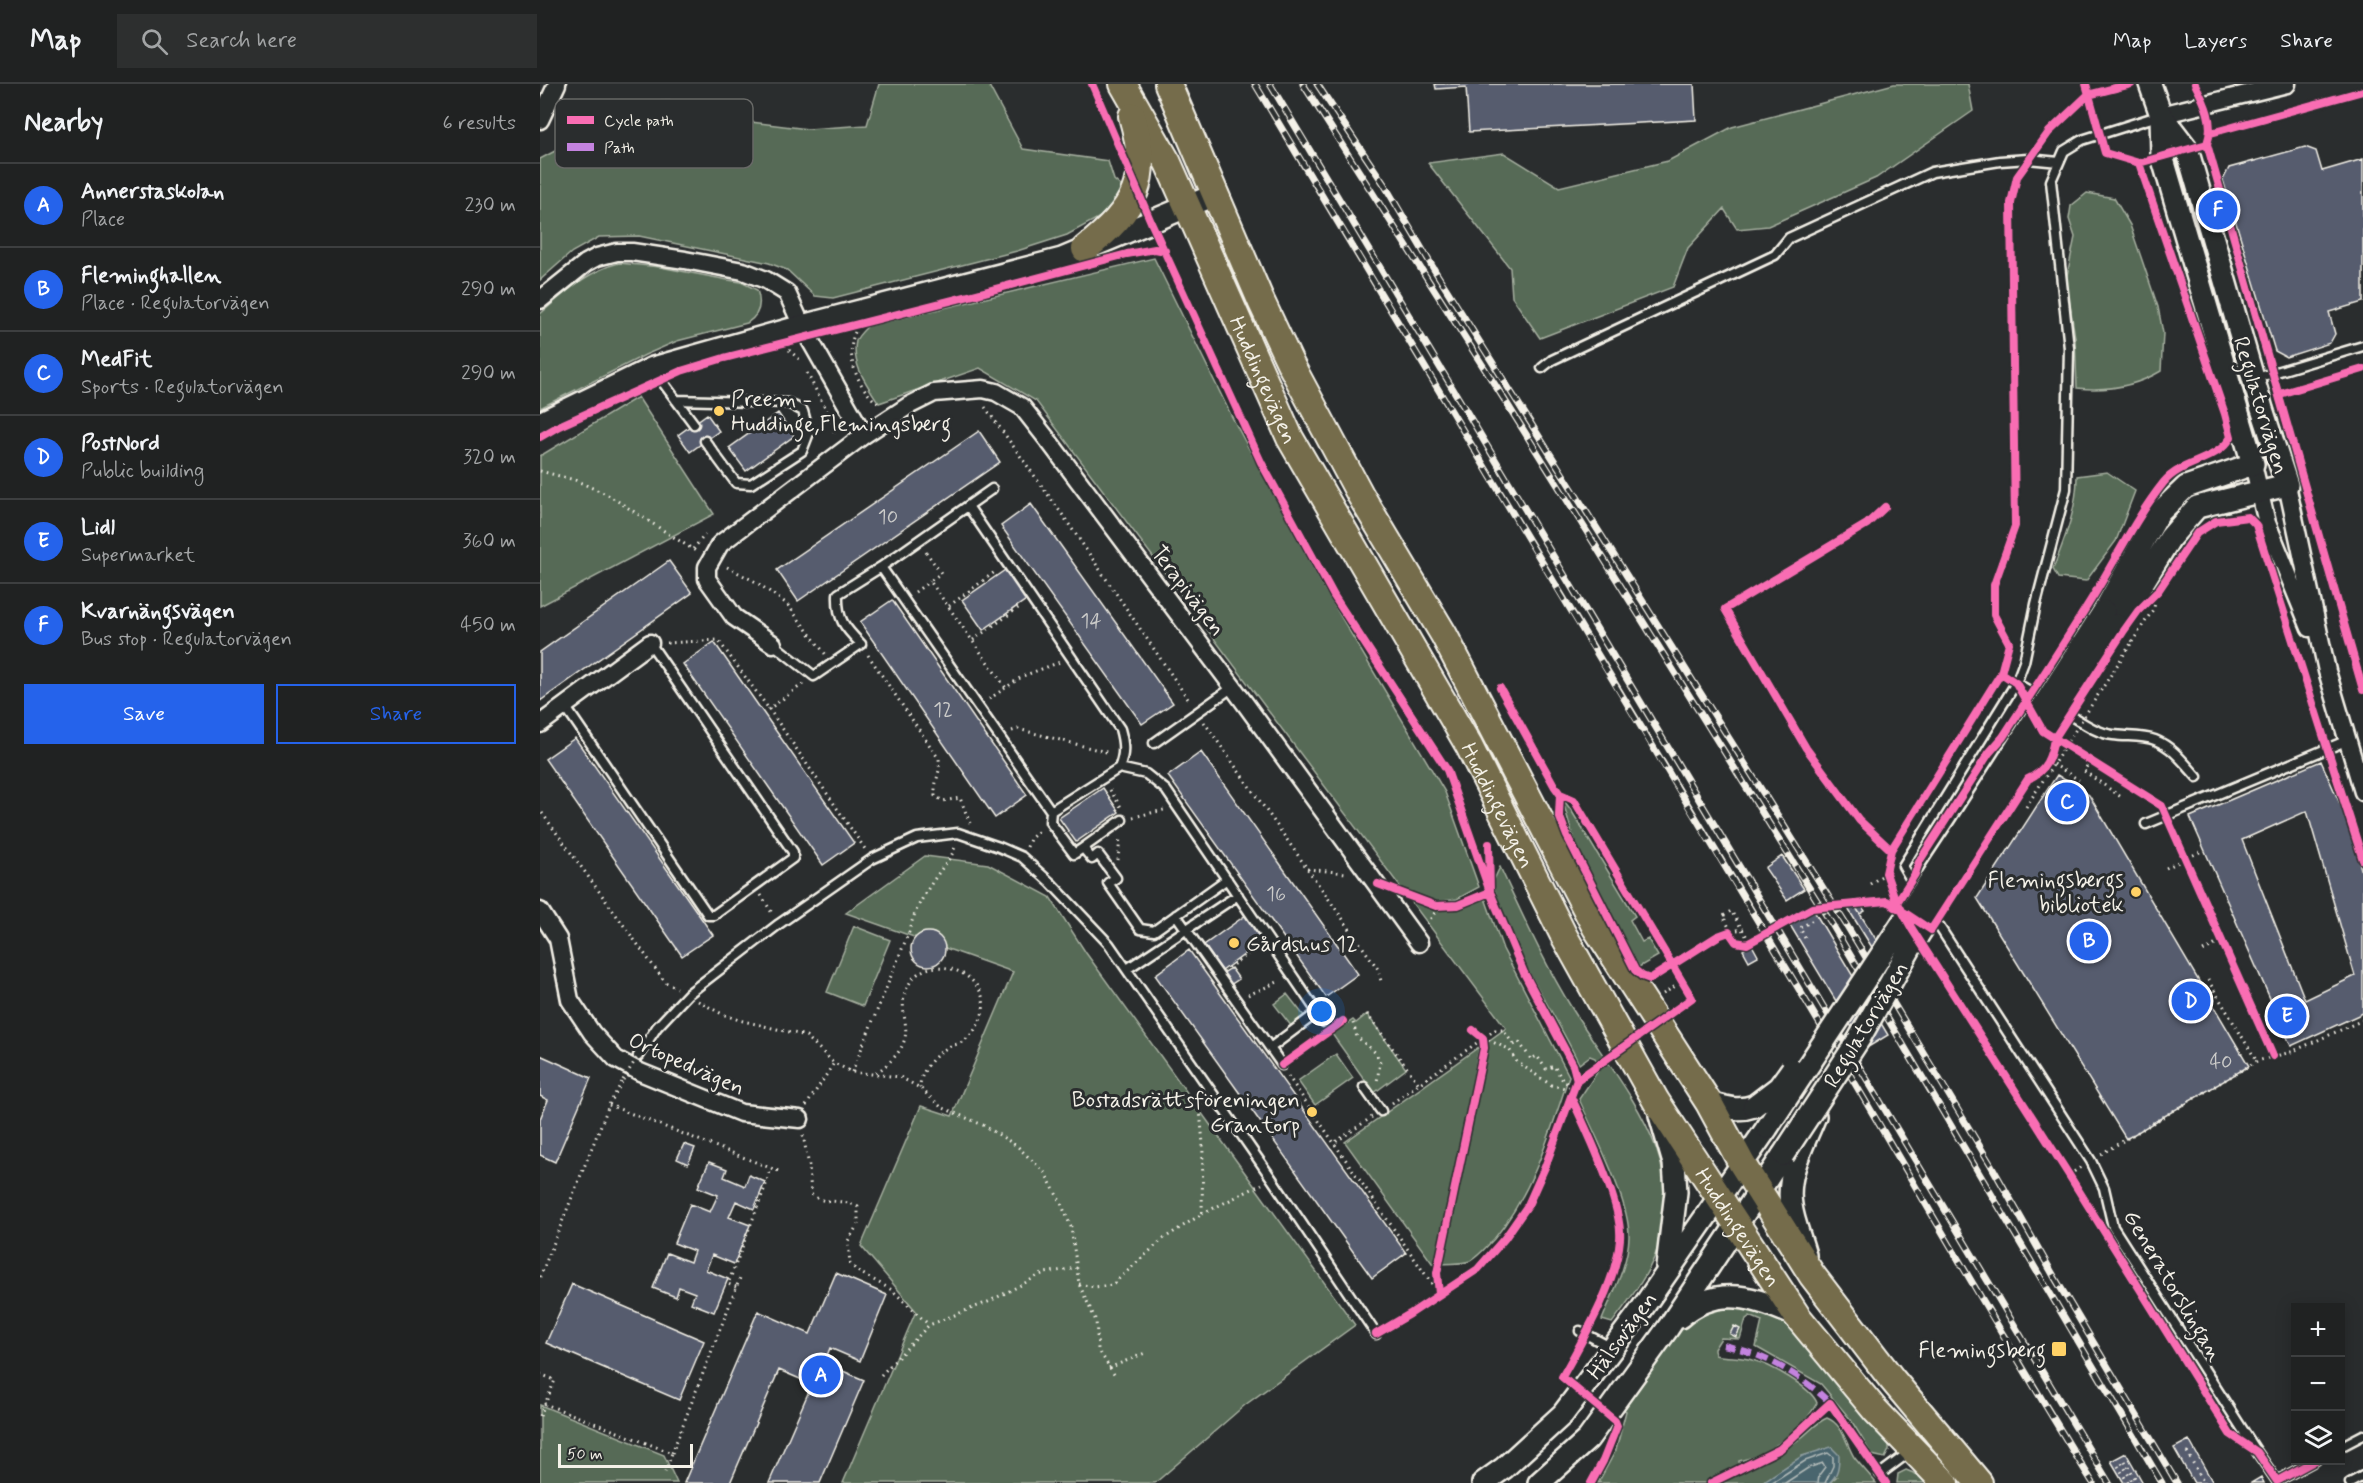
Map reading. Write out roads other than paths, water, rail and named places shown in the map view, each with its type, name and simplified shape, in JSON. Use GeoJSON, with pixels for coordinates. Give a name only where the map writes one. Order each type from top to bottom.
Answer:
{"type":"FeatureCollection","features":[{"type":"Feature","properties":{"kind":"main road","name":"Huddingevägen"},"geometry":{"type":"LineString","coordinates":[[1123,84],[1168,163],[1290,438],[1469,746],[1563,934],[1656,1101],[1797,1316],[1875,1410],[1945,1483]]}},
{"type":"Feature","properties":{"kind":"main road"},"geometry":{"type":"LineString","coordinates":[[1085,249],[1118,221],[1130,201],[1139,178],[1140,144],[1123,84]]}},
{"type":"Feature","properties":{"kind":"main road","name":"Huddingevägen"},"geometry":{"type":"LineString","coordinates":[[1168,84],[1286,354],[1360,496],[1444,635],[1596,928],[1709,1103],[1742,1164],[1812,1275],[1891,1378],[1979,1483]]}},
{"type":"Feature","properties":{"kind":"street"},"geometry":{"type":"LineString","coordinates":[[540,120],[557,84]]}},
{"type":"Feature","properties":{"kind":"street","name":"Regulatorvägen"},"geometry":{"type":"LineString","coordinates":[[1719,1198],[1906,914],[2110,618],[2170,538],[2197,507],[2287,485],[2253,379],[2187,149],[2161,115],[2150,84]]}},
{"type":"Feature","properties":{"kind":"street"},"geometry":{"type":"LineString","coordinates":[[2161,115],[2287,84]]}},
{"type":"Feature","properties":{"kind":"street","name":"Regulatorvägen"},"geometry":{"type":"LineString","coordinates":[[1737,1224],[1759,1191],[1788,1162],[1824,1093],[1859,1039],[1913,944],[2110,618],[2159,513],[2186,487],[2253,464],[2162,156],[2161,115]]}},
{"type":"Feature","properties":{"kind":"street"},"geometry":{"type":"LineString","coordinates":[[540,423],[653,368],[806,331],[1062,259],[1217,194]]}},
{"type":"Feature","properties":{"kind":"street"},"geometry":{"type":"LineString","coordinates":[[540,300],[586,263],[607,254],[632,252],[743,271],[766,280],[787,293],[864,435]]}},
{"type":"Feature","properties":{"kind":"street","name":"Terapivägen"},"geometry":{"type":"LineString","coordinates":[[773,644],[734,617],[707,579],[710,558],[720,544],[864,435],[908,406],[934,393],[983,389],[996,392],[1022,407],[1233,687],[1419,943]]}},
{"type":"Feature","properties":{"kind":"street"},"geometry":{"type":"LineString","coordinates":[[2278,457],[2253,464],[2259,491],[2268,523],[2327,671]]}},
{"type":"Feature","properties":{"kind":"street"},"geometry":{"type":"LineString","coordinates":[[2287,485],[2327,671],[2363,792]]}},
{"type":"Feature","properties":{"kind":"street"},"geometry":{"type":"LineString","coordinates":[[540,724],[650,643]]}},
{"type":"Feature","properties":{"kind":"street","name":"Ortopedvägen"},"geometry":{"type":"LineString","coordinates":[[540,911],[558,939],[570,1000],[592,1033],[616,1059],[640,1072],[741,1113],[800,1119]]}},
{"type":"Feature","properties":{"kind":"street"},"geometry":{"type":"LineString","coordinates":[[1709,1103],[1732,1109],[1744,1109],[1754,1106],[1779,1087],[1906,914]]}},
{"type":"Feature","properties":{"kind":"street"},"geometry":{"type":"LineString","coordinates":[[1656,1101],[1674,1163],[1676,1192],[1666,1274]]}},
{"type":"Feature","properties":{"kind":"street"},"geometry":{"type":"LineString","coordinates":[[1788,1162],[1791,1207],[1812,1275]]}},
{"type":"Feature","properties":{"kind":"street","name":"Hälsovägen"},"geometry":{"type":"LineString","coordinates":[[1483,1483],[1504,1468],[1563,1414],[1719,1198]]}},
{"type":"Feature","properties":{"kind":"street","name":"Hälsovägen"},"geometry":{"type":"LineString","coordinates":[[1539,1483],[1588,1439],[1668,1328],[1737,1224]]}},
{"type":"Feature","properties":{"kind":"street"},"geometry":{"type":"LineString","coordinates":[[1668,1328],[1689,1309],[1701,1302],[1719,1297],[1753,1298],[1797,1316]]}},
{"type":"Feature","properties":{"kind":"lane"},"geometry":{"type":"LineString","coordinates":[[2161,115],[2082,140],[2064,151],[2051,181],[2069,348],[2066,489],[2036,604],[2024,662],[2016,683],[2097,731],[2155,740],[2172,750],[2197,777]]}},
{"type":"Feature","properties":{"kind":"lane"},"geometry":{"type":"LineString","coordinates":[[1542,368],[1552,360],[1775,255],[1789,238],[1932,172],[2000,161],[2028,159],[2059,162]]}},
{"type":"Feature","properties":{"kind":"lane"},"geometry":{"type":"LineString","coordinates":[[2253,379],[2363,346]]}},
{"type":"Feature","properties":{"kind":"lane"},"geometry":{"type":"LineString","coordinates":[[653,368],[694,424]]}},
{"type":"Feature","properties":{"kind":"lane"},"geometry":{"type":"LineString","coordinates":[[676,400],[788,403],[803,411],[809,433],[802,451],[751,484],[736,483],[705,441]]}},
{"type":"Feature","properties":{"kind":"lane"},"geometry":{"type":"LineString","coordinates":[[773,644],[814,676],[861,644],[846,629],[837,612],[838,594],[992,489]]}},
{"type":"Feature","properties":{"kind":"lane"},"geometry":{"type":"LineString","coordinates":[[968,506],[1073,657],[1120,729],[1124,743],[1119,768],[1051,811]]}},
{"type":"Feature","properties":{"kind":"lane"},"geometry":{"type":"LineString","coordinates":[[880,567],[1051,811],[1050,822],[1074,854],[1122,820]]}},
{"type":"Feature","properties":{"kind":"lane"},"geometry":{"type":"LineString","coordinates":[[566,706],[708,915],[714,915],[793,858],[793,852],[650,643]]}},
{"type":"Feature","properties":{"kind":"lane","name":"Generatorslingan"},"geometry":{"type":"LineString","coordinates":[[2016,683],[1903,866],[1949,945],[2091,1161],[2104,1188],[2113,1227],[2277,1482],[2309,1465]]}},
{"type":"Feature","properties":{"kind":"lane"},"geometry":{"type":"LineString","coordinates":[[1154,743],[1233,687]]}},
{"type":"Feature","properties":{"kind":"lane"},"geometry":{"type":"LineString","coordinates":[[2146,824],[2348,740]]}},
{"type":"Feature","properties":{"kind":"lane"},"geometry":{"type":"LineString","coordinates":[[1119,768],[1146,774],[1166,790],[1324,1022]]}},
{"type":"Feature","properties":{"kind":"lane"},"geometry":{"type":"LineString","coordinates":[[638,1056],[657,1027],[688,994],[779,924],[872,859],[916,838],[958,833],[975,839],[1022,857],[1076,908],[1109,944],[1376,1334]]}},
{"type":"Feature","properties":{"kind":"lane"},"geometry":{"type":"LineString","coordinates":[[1083,848],[1092,859],[1098,854],[1116,878],[1108,883],[1140,929],[1154,932],[1163,945]]}},
{"type":"Feature","properties":{"kind":"lane"},"geometry":{"type":"LineString","coordinates":[[1154,932],[1227,879]]}},
{"type":"Feature","properties":{"kind":"lane"},"geometry":{"type":"LineString","coordinates":[[1127,969],[1238,895]]}},
{"type":"Feature","properties":{"kind":"lane"},"geometry":{"type":"LineString","coordinates":[[1176,915],[1282,1065]]}},
{"type":"Feature","properties":{"kind":"lane"},"geometry":{"type":"LineString","coordinates":[[1270,1048],[1318,1011]]}},
{"type":"Feature","properties":{"kind":"lane"},"geometry":{"type":"LineString","coordinates":[[1364,1087],[1381,1111]]}},
{"type":"Feature","properties":{"kind":"lane"},"geometry":{"type":"LineString","coordinates":[[1580,1331],[1612,1348]]}},
{"type":"Feature","properties":{"kind":"lane"},"geometry":{"type":"LineString","coordinates":[[2345,1444],[2363,1435]]}},
{"type":"Feature","properties":{"kind":"lane"},"geometry":{"type":"LineString","coordinates":[[1880,1474],[1912,1449]]}},
{"type":"Feature","properties":{"kind":"lane"},"geometry":{"type":"LineString","coordinates":[[2350,1483],[2363,1476]]}},
{"type":"Feature","properties":{"kind":"water"},"geometry":{"type":"Polygon","coordinates":[[[1831,1447],[1839,1455],[1839,1459],[1836,1474],[1829,1483],[1761,1483],[1802,1456],[1831,1447]]]}},
{"type":"Feature","properties":{"kind":"railway"},"geometry":{"type":"LineString","coordinates":[[1255,84],[2093,1483]]}},
{"type":"Feature","properties":{"kind":"railway"},"geometry":{"type":"LineString","coordinates":[[1270,84],[2109,1483]]}},
{"type":"Feature","properties":{"kind":"railway"},"geometry":{"type":"LineString","coordinates":[[1303,84],[1504,399],[1833,926],[2162,1483]]}},
{"type":"Feature","properties":{"kind":"railway"},"geometry":{"type":"LineString","coordinates":[[1317,84],[1384,184],[1435,271],[1847,926],[1991,1165],[2055,1278],[2177,1483]]}},
{"type":"Feature","properties":{"kind":"place","name":"Kvarnängsvägen"},"geometry":{"type":"Point","coordinates":[2218,210]}},
{"type":"Feature","properties":{"kind":"place","name":"Preem - Huddinge,Flemingsberg"},"geometry":{"type":"Point","coordinates":[719,411]}},
{"type":"Feature","properties":{"kind":"place","name":"MedFit"},"geometry":{"type":"Point","coordinates":[2067,802]}},
{"type":"Feature","properties":{"kind":"place","name":"Flemingsbergs bibliotek"},"geometry":{"type":"Point","coordinates":[2136,892]}},
{"type":"Feature","properties":{"kind":"place","name":"Fleminghallen"},"geometry":{"type":"Point","coordinates":[2089,941]}},
{"type":"Feature","properties":{"kind":"place","name":"Gårdshus 12"},"geometry":{"type":"Point","coordinates":[1234,943]}},
{"type":"Feature","properties":{"kind":"place","name":"PostNord"},"geometry":{"type":"Point","coordinates":[2191,1001]}},
{"type":"Feature","properties":{"kind":"place","name":"Lidl"},"geometry":{"type":"Point","coordinates":[2287,1016]}},
{"type":"Feature","properties":{"kind":"place","name":"Bostadsrättsföreningen Grantorp"},"geometry":{"type":"Point","coordinates":[1312,1112]}},
{"type":"Feature","properties":{"kind":"place","name":"Flemingsberg"},"geometry":{"type":"Point","coordinates":[2059,1349]}},
{"type":"Feature","properties":{"kind":"place","name":"Annerstaskolan"},"geometry":{"type":"Point","coordinates":[821,1375]}}]}
